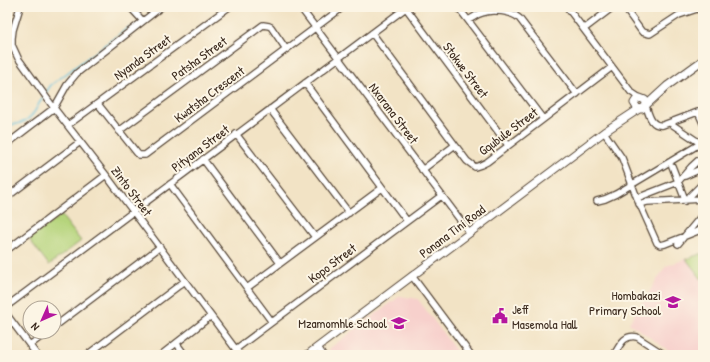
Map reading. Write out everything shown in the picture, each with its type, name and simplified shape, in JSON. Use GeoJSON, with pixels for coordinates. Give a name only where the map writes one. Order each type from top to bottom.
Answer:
{"type":"FeatureCollection","features":[{"type":"Feature","properties":{"kind":"street"},"geometry":{"type":"LineString","coordinates":[[9,38],[20,7]]}},
{"type":"Feature","properties":{"kind":"street"},"geometry":{"type":"LineString","coordinates":[[130,7],[142,20]]}},
{"type":"Feature","properties":{"kind":"street"},"geometry":{"type":"LineString","coordinates":[[7,144],[54,108],[67,85],[77,73],[142,20],[161,7]]}},
{"type":"Feature","properties":{"kind":"street","name":"Nyanda Street"},"geometry":{"type":"LineString","coordinates":[[68,125],[229,7]]}},
{"type":"Feature","properties":{"kind":"street","name":"Nxarana Street"},"geometry":{"type":"LineString","coordinates":[[300,7],[470,233]]}},
{"type":"Feature","properties":{"kind":"street","name":"Kwatsha Crescent"},"geometry":{"type":"LineString","coordinates":[[98,104],[137,154],[145,155],[342,7]]}},
{"type":"Feature","properties":{"kind":"street","name":"Pityana Street"},"geometry":{"type":"LineString","coordinates":[[8,303],[406,7]]}},
{"type":"Feature","properties":{"kind":"street","name":"Stokwe Street"},"geometry":{"type":"LineString","coordinates":[[406,7],[508,145]]}},
{"type":"Feature","properties":{"kind":"street"},"geometry":{"type":"LineString","coordinates":[[458,7],[543,119]]}},
{"type":"Feature","properties":{"kind":"street"},"geometry":{"type":"LineString","coordinates":[[567,7],[656,125],[661,126],[701,111],[703,123]]}},
{"type":"Feature","properties":{"kind":"street"},"geometry":{"type":"LineString","coordinates":[[584,29],[613,7]]}},
{"type":"Feature","properties":{"kind":"street"},"geometry":{"type":"LineString","coordinates":[[624,7],[642,32],[650,34],[679,15],[703,7]]}},
{"type":"Feature","properties":{"kind":"street"},"geometry":{"type":"LineString","coordinates":[[468,20],[488,11],[516,15],[577,94]]}},
{"type":"Feature","properties":{"kind":"street","name":"Patsha Street"},"geometry":{"type":"LineString","coordinates":[[119,130],[263,25],[269,26],[286,49]]}},
{"type":"Feature","properties":{"kind":"street","name":"Gqubule Street"},"geometry":{"type":"LineString","coordinates":[[372,33],[455,145],[471,165],[478,167],[487,162],[612,68]]}},
{"type":"Feature","properties":{"kind":"street","name":"Zinto Street"},"geometry":{"type":"LineString","coordinates":[[9,38],[18,58],[54,108],[106,175],[240,355]]}},
{"type":"Feature","properties":{"kind":"street","name":"Ponana Tini Road"},"geometry":{"type":"LineString","coordinates":[[307,355],[613,126],[640,104],[703,60]]}},
{"type":"Feature","properties":{"kind":"street"},"geometry":{"type":"LineString","coordinates":[[305,83],[407,221]]}},
{"type":"Feature","properties":{"kind":"street"},"geometry":{"type":"LineString","coordinates":[[270,109],[349,213]]}},
{"type":"Feature","properties":{"kind":"street"},"geometry":{"type":"LineString","coordinates":[[597,200],[605,199],[632,185],[702,144],[670,123]]}},
{"type":"Feature","properties":{"kind":"street"},"geometry":{"type":"LineString","coordinates":[[604,132],[620,153],[638,201],[655,239],[659,244],[665,244],[703,229]]}},
{"type":"Feature","properties":{"kind":"street"},"geometry":{"type":"LineString","coordinates":[[236,134],[315,237]]}},
{"type":"Feature","properties":{"kind":"street"},"geometry":{"type":"LineString","coordinates":[[7,197],[80,142]]}},
{"type":"Feature","properties":{"kind":"street"},"geometry":{"type":"LineString","coordinates":[[422,170],[455,145]]}},
{"type":"Feature","properties":{"kind":"street"},"geometry":{"type":"LineString","coordinates":[[680,180],[703,156]]}},
{"type":"Feature","properties":{"kind":"street"},"geometry":{"type":"LineString","coordinates":[[203,159],[280,263]]}},
{"type":"Feature","properties":{"kind":"street"},"geometry":{"type":"LineString","coordinates":[[672,166],[680,180],[685,199]]}},
{"type":"Feature","properties":{"kind":"street"},"geometry":{"type":"LineString","coordinates":[[638,201],[703,168]]}},
{"type":"Feature","properties":{"kind":"street"},"geometry":{"type":"LineString","coordinates":[[7,250],[106,175]]}},
{"type":"Feature","properties":{"kind":"street"},"geometry":{"type":"LineString","coordinates":[[685,199],[703,183]]}},
{"type":"Feature","properties":{"kind":"street"},"geometry":{"type":"LineString","coordinates":[[170,184],[272,322]]}},
{"type":"Feature","properties":{"kind":"street"},"geometry":{"type":"LineString","coordinates":[[247,288],[382,188]]}},
{"type":"Feature","properties":{"kind":"street","name":"Kopo Street"},"geometry":{"type":"LineString","coordinates":[[236,349],[441,196]]}},
{"type":"Feature","properties":{"kind":"street"},"geometry":{"type":"LineString","coordinates":[[638,201],[647,202],[703,199]]}},
{"type":"Feature","properties":{"kind":"street"},"geometry":{"type":"LineString","coordinates":[[678,244],[703,214]]}},
{"type":"Feature","properties":{"kind":"street"},"geometry":{"type":"LineString","coordinates":[[62,321],[160,248]]}},
{"type":"Feature","properties":{"kind":"street"},"geometry":{"type":"LineString","coordinates":[[412,276],[471,355]]}},
{"type":"Feature","properties":{"kind":"street"},"geometry":{"type":"LineString","coordinates":[[87,355],[185,281]]}},
{"type":"Feature","properties":{"kind":"street"},"geometry":{"type":"LineString","coordinates":[[7,315],[38,355]]}},
{"type":"Feature","properties":{"kind":"street"},"geometry":{"type":"LineString","coordinates":[[161,355],[211,316]]}},
{"type":"Feature","properties":{"kind":"street"},"geometry":{"type":"LineString","coordinates":[[614,355],[624,339],[632,336],[637,336],[665,355]]}},
{"type":"Feature","properties":{"kind":"street"},"geometry":{"type":"LineString","coordinates":[[30,345],[37,340]]}},
{"type":"Feature","properties":{"kind":"street"},"geometry":{"type":"LineString","coordinates":[[177,344],[185,355]]}},
{"type":"Feature","properties":{"kind":"street"},"geometry":{"type":"LineString","coordinates":[[318,347],[323,355]]}},
{"type":"Feature","properties":{"kind":"shaded area","name":"Hombakazi Primary School"},"geometry":{"type":"Polygon","coordinates":[[[686,259],[703,281],[703,355],[675,355],[629,323],[666,266],[686,259]]]}},
{"type":"Feature","properties":{"kind":"shaded area","name":"Mzamomhle School"},"geometry":{"type":"Polygon","coordinates":[[[400,296],[418,299],[459,355],[329,355],[328,353],[330,348],[400,296]]]}},
{"type":"Feature","properties":{"kind":"green space"},"geometry":{"type":"Polygon","coordinates":[[[61,215],[81,241],[49,265],[29,239],[61,215]]]}},
{"type":"Feature","properties":{"kind":"green space"},"geometry":{"type":"Polygon","coordinates":[[[703,253],[703,281],[686,259],[703,253]]]}},
{"type":"Feature","properties":{"kind":"waterway"},"geometry":{"type":"LineString","coordinates":[[45,94],[51,85],[129,27]]}},
{"type":"Feature","properties":{"kind":"waterway"},"geometry":{"type":"LineString","coordinates":[[7,125],[18,124],[29,119],[43,97]]}},
{"type":"Feature","properties":{"kind":"place","name":"Hombakazi Primary School"},"geometry":{"type":"Point","coordinates":[673,302]}},
{"type":"Feature","properties":{"kind":"place","name":"Jeff Masemola Hall"},"geometry":{"type":"Point","coordinates":[500,316]}},
{"type":"Feature","properties":{"kind":"place","name":"Mzamomhle School"},"geometry":{"type":"Point","coordinates":[399,323]}}]}
